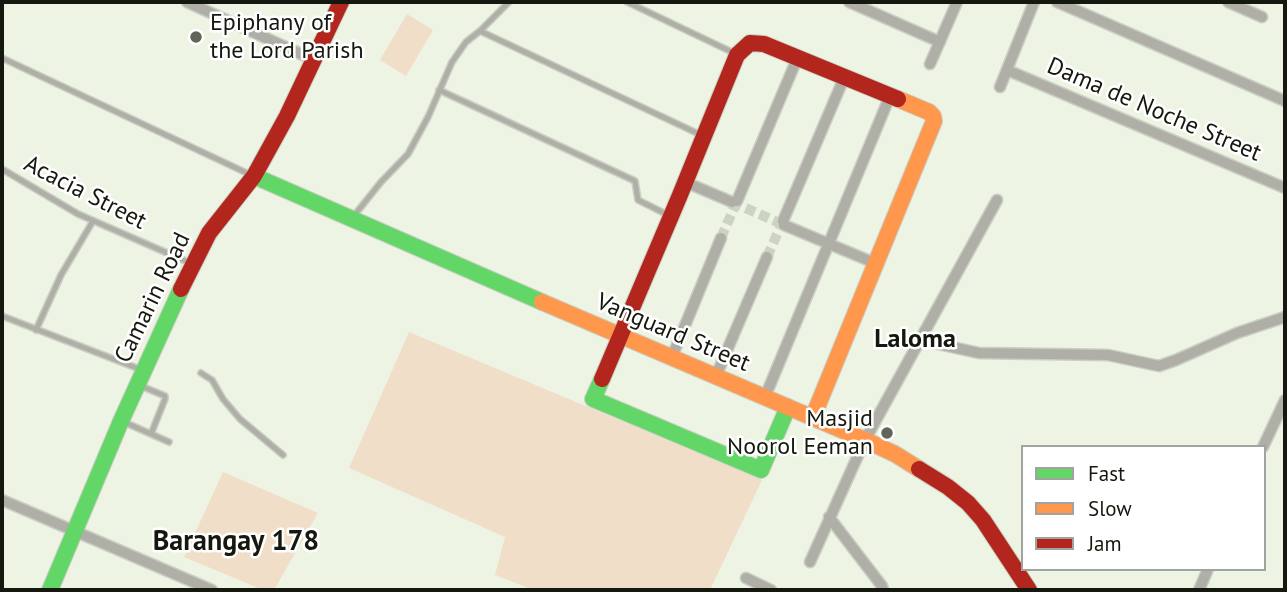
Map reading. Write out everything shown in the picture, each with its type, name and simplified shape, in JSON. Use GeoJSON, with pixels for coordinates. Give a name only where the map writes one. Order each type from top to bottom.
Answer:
{"type":"FeatureCollection","features":[{"type":"Feature","properties":{"kind":"street"},"geometry":{"type":"LineString","coordinates":[[187,2],[314,60]]}},
{"type":"Feature","properties":{"kind":"street","name":"Camarin Road"},"geometry":{"type":"LineString","coordinates":[[50,590],[140,378],[158,352],[192,264],[209,233],[254,177],[287,116],[341,2]]}},
{"type":"Feature","properties":{"kind":"street"},"geometry":{"type":"LineString","coordinates":[[849,2],[940,42]]}},
{"type":"Feature","properties":{"kind":"street"},"geometry":{"type":"LineString","coordinates":[[930,64],[957,2]]}},
{"type":"Feature","properties":{"kind":"street"},"geometry":{"type":"LineString","coordinates":[[1000,87],[1034,2]]}},
{"type":"Feature","properties":{"kind":"street"},"geometry":{"type":"LineString","coordinates":[[1057,2],[1285,101]]}},
{"type":"Feature","properties":{"kind":"street"},"geometry":{"type":"LineString","coordinates":[[1228,2],[1262,17]]}},
{"type":"Feature","properties":{"kind":"street"},"geometry":{"type":"LineString","coordinates":[[788,407],[760,470],[593,400],[737,55],[750,43],[764,44],[929,112],[934,121],[813,417]]}},
{"type":"Feature","properties":{"kind":"street"},"geometry":{"type":"LineString","coordinates":[[685,182],[734,202],[797,59]]}},
{"type":"Feature","properties":{"kind":"street","name":"Dama de Noche Street"},"geometry":{"type":"LineString","coordinates":[[1007,70],[1285,188]]}},
{"type":"Feature","properties":{"kind":"street"},"geometry":{"type":"LineString","coordinates":[[844,78],[784,223],[877,264]]}},
{"type":"Feature","properties":{"kind":"street"},"geometry":{"type":"LineString","coordinates":[[765,397],[890,96]]}},
{"type":"Feature","properties":{"kind":"street","name":"Vanguard Street"},"geometry":{"type":"LineString","coordinates":[[254,177],[895,454],[948,487],[968,503],[983,520],[1029,590]]}},
{"type":"Feature","properties":{"kind":"street"},"geometry":{"type":"LineString","coordinates":[[810,562],[865,440],[997,200]]}},
{"type":"Feature","properties":{"kind":"street"},"geometry":{"type":"LineString","coordinates":[[671,358],[721,238]]}},
{"type":"Feature","properties":{"kind":"street"},"geometry":{"type":"LineString","coordinates":[[716,376],[767,257]]}},
{"type":"Feature","properties":{"kind":"street"},"geometry":{"type":"LineString","coordinates":[[920,340],[979,353],[1108,355],[1159,366],[1237,333],[1285,317]]}},
{"type":"Feature","properties":{"kind":"street"},"geometry":{"type":"LineString","coordinates":[[1264,445],[1285,400]]}},
{"type":"Feature","properties":{"kind":"street"},"geometry":{"type":"LineString","coordinates":[[2,500],[212,590]]}},
{"type":"Feature","properties":{"kind":"street"},"geometry":{"type":"LineString","coordinates":[[830,517],[883,590]]}},
{"type":"Feature","properties":{"kind":"street"},"geometry":{"type":"LineString","coordinates":[[1199,590],[1207,571]]}},
{"type":"Feature","properties":{"kind":"street"},"geometry":{"type":"LineString","coordinates":[[746,578],[771,590]]}},
{"type":"Feature","properties":{"kind":"lane"},"geometry":{"type":"LineString","coordinates":[[351,220],[381,182],[408,154],[452,62],[466,42],[509,2]]}},
{"type":"Feature","properties":{"kind":"lane"},"geometry":{"type":"LineString","coordinates":[[627,2],[737,55]]}},
{"type":"Feature","properties":{"kind":"lane"},"geometry":{"type":"LineString","coordinates":[[480,31],[704,136]]}},
{"type":"Feature","properties":{"kind":"lane"},"geometry":{"type":"LineString","coordinates":[[2,58],[254,177]]}},
{"type":"Feature","properties":{"kind":"lane"},"geometry":{"type":"LineString","coordinates":[[439,90],[635,181],[638,200],[671,217]]}},
{"type":"Feature","properties":{"kind":"lane","name":"Acacia Street"},"geometry":{"type":"LineString","coordinates":[[2,169],[65,207],[192,264]]}},
{"type":"Feature","properties":{"kind":"lane"},"geometry":{"type":"LineString","coordinates":[[36,330],[61,275],[93,221]]}},
{"type":"Feature","properties":{"kind":"lane"},"geometry":{"type":"LineString","coordinates":[[2,316],[140,378],[165,396],[151,434]]}},
{"type":"Feature","properties":{"kind":"lane"},"geometry":{"type":"LineString","coordinates":[[201,373],[212,380],[223,399],[240,419],[283,455]]}},
{"type":"Feature","properties":{"kind":"lane"},"geometry":{"type":"LineString","coordinates":[[121,421],[169,442]]}},
{"type":"Feature","properties":{"kind":"shaded area"},"geometry":{"type":"Polygon","coordinates":[[[407,14],[433,30],[406,76],[380,60],[407,14]]]}},
{"type":"Feature","properties":{"kind":"shaded area"},"geometry":{"type":"Polygon","coordinates":[[[409,332],[762,480],[710,590],[533,590],[495,575],[505,537],[349,468],[409,332]]]}},
{"type":"Feature","properties":{"kind":"shaded area"},"geometry":{"type":"Polygon","coordinates":[[[223,472],[318,513],[274,590],[263,590],[184,557],[223,472]]]}},
{"type":"Feature","properties":{"kind":"tunnel"},"geometry":{"type":"LineString","coordinates":[[721,238],[737,201]]}},
{"type":"Feature","properties":{"kind":"tunnel"},"geometry":{"type":"LineString","coordinates":[[732,202],[784,225]]}},
{"type":"Feature","properties":{"kind":"tunnel"},"geometry":{"type":"LineString","coordinates":[[767,257],[783,221]]}},
{"type":"Feature","properties":{"kind":"traffic: fast"},"geometry":{"type":"LineString","coordinates":[[254,176],[542,302]]}},
{"type":"Feature","properties":{"kind":"traffic: fast"},"geometry":{"type":"LineString","coordinates":[[50,590],[121,421],[181,289]]}},
{"type":"Feature","properties":{"kind":"traffic: fast"},"geometry":{"type":"LineString","coordinates":[[602,379],[593,399],[761,470],[788,407]]}},
{"type":"Feature","properties":{"kind":"traffic: slow"},"geometry":{"type":"LineString","coordinates":[[813,417],[934,121],[929,112],[898,99]]}},
{"type":"Feature","properties":{"kind":"traffic: slow"},"geometry":{"type":"LineString","coordinates":[[542,302],[865,440],[919,469]]}},
{"type":"Feature","properties":{"kind":"traffic: jam"},"geometry":{"type":"LineString","coordinates":[[181,289],[209,233],[254,176],[287,116],[341,2]]}},
{"type":"Feature","properties":{"kind":"traffic: jam"},"geometry":{"type":"LineString","coordinates":[[602,379],[737,55],[750,43],[764,44],[898,99]]}},
{"type":"Feature","properties":{"kind":"traffic: jam"},"geometry":{"type":"LineString","coordinates":[[919,469],[968,503],[983,520],[1029,590]]}},
{"type":"Feature","properties":{"kind":"place","name":"Epiphany of the Lord Parish"},"geometry":{"type":"Point","coordinates":[196,37]}},
{"type":"Feature","properties":{"kind":"place","name":"Masjid Noorol Eeman"},"geometry":{"type":"Point","coordinates":[887,433]}},
{"type":"Feature","properties":{"kind":"district","name":"Laloma"},"geometry":{"type":"Point","coordinates":[915,340]}},
{"type":"Feature","properties":{"kind":"district","name":"Barangay 178"},"geometry":{"type":"Point","coordinates":[236,542]}}]}
